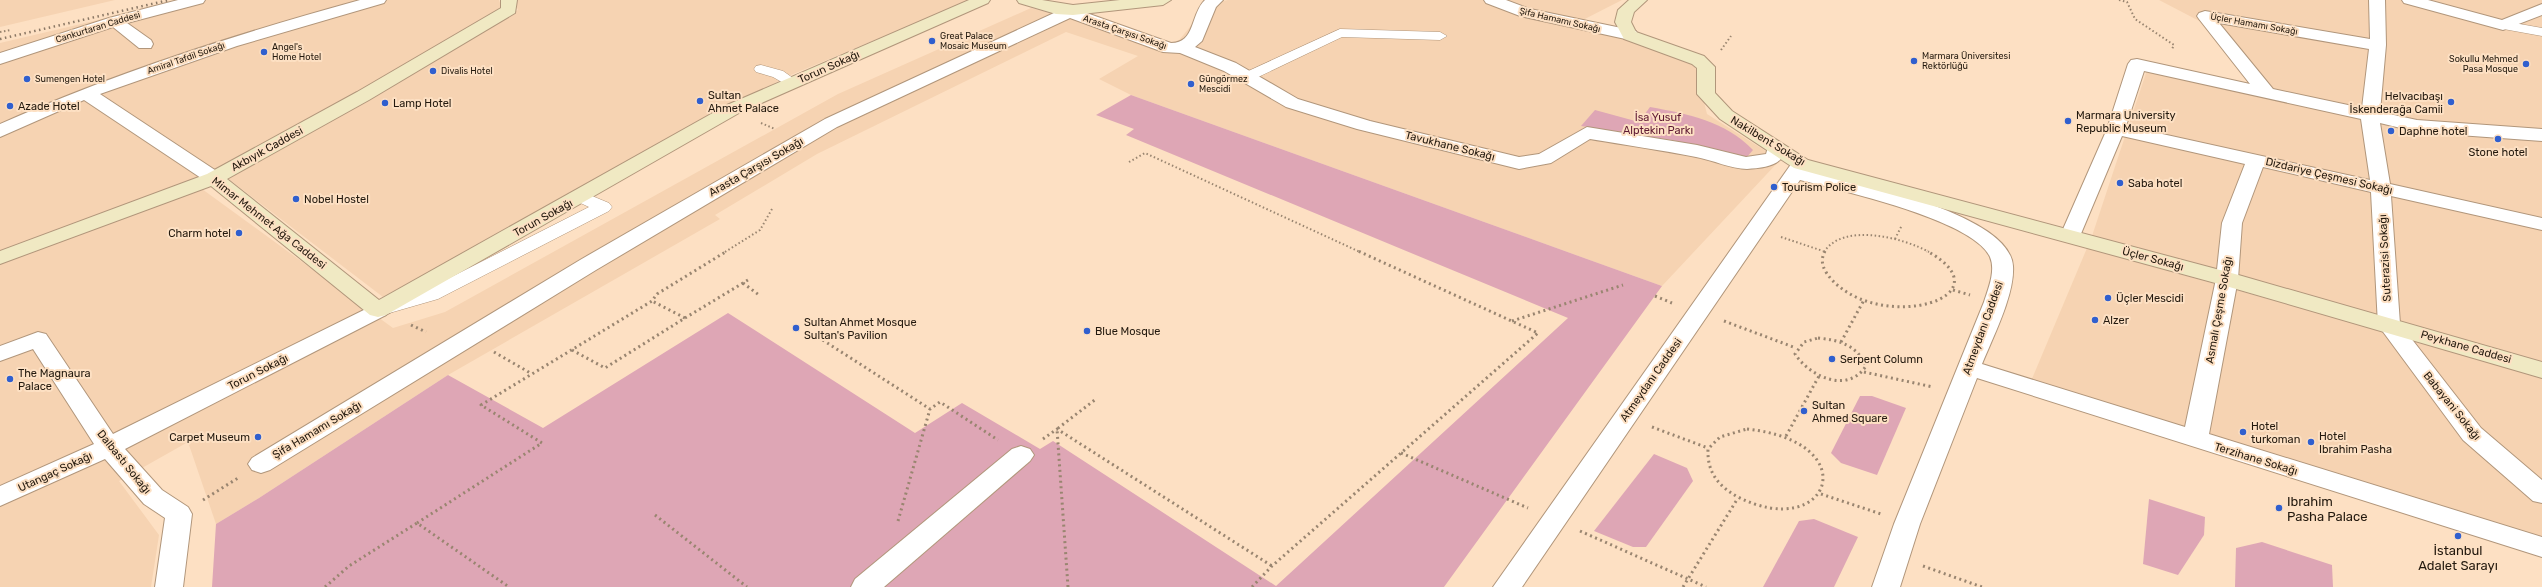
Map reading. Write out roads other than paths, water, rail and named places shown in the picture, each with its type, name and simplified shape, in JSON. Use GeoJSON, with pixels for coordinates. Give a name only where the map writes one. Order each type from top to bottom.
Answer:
{"type":"FeatureCollection","features":[{"type":"Feature","properties":{"kind":"street","name":"Cankurtaran Caddesi"},"geometry":{"type":"LineString","coordinates":[[0,59],[115,21],[197,0]]}},
{"type":"Feature","properties":{"kind":"street","name":"Amiral Tafdil Sokağı"},"geometry":{"type":"LineString","coordinates":[[0,131],[86,93],[254,36],[378,0]]}},
{"type":"Feature","properties":{"kind":"street","name":"Akbıyık Caddesi"},"geometry":{"type":"LineString","coordinates":[[0,258],[214,178],[363,96],[509,10],[510,0]]}},
{"type":"Feature","properties":{"kind":"street","name":"Torun Sokağı"},"geometry":{"type":"LineString","coordinates":[[105,440],[378,310],[734,109],[982,0]]}},
{"type":"Feature","properties":{"kind":"street"},"geometry":{"type":"LineString","coordinates":[[1025,0],[1071,11],[1163,0]]}},
{"type":"Feature","properties":{"kind":"street"},"geometry":{"type":"LineString","coordinates":[[1177,50],[1194,41],[1209,5],[1215,0]]}},
{"type":"Feature","properties":{"kind":"street","name":"Şifa Hamamı Sokağı"},"geometry":{"type":"LineString","coordinates":[[1492,0],[1526,13],[1630,35]]}},
{"type":"Feature","properties":{"kind":"street"},"geometry":{"type":"LineString","coordinates":[[1630,35],[1623,22],[1626,10],[1639,0]]}},
{"type":"Feature","properties":{"kind":"street","name":"Suterazisi Sokağı"},"geometry":{"type":"LineString","coordinates":[[2377,0],[2378,45],[2370,117],[2381,188],[2389,325]]}},
{"type":"Feature","properties":{"kind":"street"},"geometry":{"type":"LineString","coordinates":[[2410,0],[2503,25],[2542,9]]}},
{"type":"Feature","properties":{"kind":"street","name":"Arasta Çarşısı Sokağı"},"geometry":{"type":"LineString","coordinates":[[455,346],[588,265],[831,123],[1071,11],[1177,50]]}},
{"type":"Feature","properties":{"kind":"street","name":"Üçler Hamamı Sokağı"},"geometry":{"type":"LineString","coordinates":[[2267,93],[2205,16],[2378,45]]}},
{"type":"Feature","properties":{"kind":"street"},"geometry":{"type":"LineString","coordinates":[[115,21],[145,44]]}},
{"type":"Feature","properties":{"kind":"street","name":"Nakilbent Sokağı"},"geometry":{"type":"LineString","coordinates":[[1630,35],[1702,64],[1706,67],[1706,94],[1726,115],[1776,148],[1799,168],[1917,196]]}},
{"type":"Feature","properties":{"kind":"street","name":"Tavukhane Sokağı"},"geometry":{"type":"LineString","coordinates":[[1177,50],[1249,76],[1292,103],[1364,125],[1519,163],[1544,159],[1587,133],[1697,151],[1746,163],[1763,161],[1775,157],[1776,148]]}},
{"type":"Feature","properties":{"kind":"street"},"geometry":{"type":"LineString","coordinates":[[2070,236],[2116,129],[2137,64],[2416,126],[2542,135]]}},
{"type":"Feature","properties":{"kind":"street","name":"Mimar Mehmet Ağa Caddesi"},"geometry":{"type":"LineString","coordinates":[[86,93],[214,178],[378,310]]}},
{"type":"Feature","properties":{"kind":"street","name":"Dizdariye Çeşmesi Sokağı"},"geometry":{"type":"LineString","coordinates":[[2116,129],[2542,224]]}},
{"type":"Feature","properties":{"kind":"street","name":"Asmalı Çeşme Sokağı"},"geometry":{"type":"LineString","coordinates":[[2194,440],[2227,279],[2232,223],[2256,160]]}},
{"type":"Feature","properties":{"kind":"street","name":"Atmeydanı Caddesi"},"geometry":{"type":"LineString","coordinates":[[1507,587],[1799,168],[1933,212],[1972,230],[1989,242],[1999,253],[2004,269],[1995,302],[1907,524],[1886,587]]}},
{"type":"Feature","properties":{"kind":"street","name":"Üçler Sokağı"},"geometry":{"type":"LineString","coordinates":[[1917,196],[2070,236],[2389,325]]}},
{"type":"Feature","properties":{"kind":"street","name":"Peykhane Caddesi"},"geometry":{"type":"LineString","coordinates":[[2389,325],[2542,370]]}},
{"type":"Feature","properties":{"kind":"street","name":"Babayani Sokağı"},"geometry":{"type":"LineString","coordinates":[[2389,325],[2472,434],[2542,494]]}},
{"type":"Feature","properties":{"kind":"street","name":"Dalbastı Sokağı"},"geometry":{"type":"LineString","coordinates":[[0,354],[38,339],[105,440],[153,497],[179,514],[169,587]]}},
{"type":"Feature","properties":{"kind":"street","name":"Şifa Hamamı Sokağı"},"geometry":{"type":"LineString","coordinates":[[261,464],[455,346]]}},
{"type":"Feature","properties":{"kind":"street","name":"Terzihane Sokağı"},"geometry":{"type":"LineString","coordinates":[[1970,368],[2194,440],[2542,547]]}},
{"type":"Feature","properties":{"kind":"street","name":"Utangaç Sokağı"},"geometry":{"type":"LineString","coordinates":[[0,497],[80,460],[105,440]]}},
{"type":"Feature","properties":{"kind":"street"},"geometry":{"type":"LineString","coordinates":[[865,587],[1021,455]]}},
{"type":"Feature","properties":{"kind":"lane"},"geometry":{"type":"LineString","coordinates":[[2503,25],[2542,32]]}},
{"type":"Feature","properties":{"kind":"lane"},"geometry":{"type":"LineString","coordinates":[[1249,76],[1340,33],[1440,36]]}},
{"type":"Feature","properties":{"kind":"lane"},"geometry":{"type":"LineString","coordinates":[[378,310],[432,295],[603,207],[580,196]]}},
{"type":"Feature","properties":{"kind":"railway"},"geometry":{"type":"LineString","coordinates":[[0,39],[169,0]]}},
{"type":"Feature","properties":{"kind":"place","name":"Great Palace Mosaic Museum"},"geometry":{"type":"Point","coordinates":[932,41]}},
{"type":"Feature","properties":{"kind":"place","name":"Angel's Home Hotel"},"geometry":{"type":"Point","coordinates":[264,52]}},
{"type":"Feature","properties":{"kind":"place","name":"Marmara Üniversitesi Rektörlüğü"},"geometry":{"type":"Point","coordinates":[1914,61]}},
{"type":"Feature","properties":{"kind":"place","name":"Sokullu Mehmed Pasa Mosque"},"geometry":{"type":"Point","coordinates":[2526,64]}},
{"type":"Feature","properties":{"kind":"place","name":"Divalis Hotel"},"geometry":{"type":"Point","coordinates":[433,71]}},
{"type":"Feature","properties":{"kind":"place","name":"Sumengen Hotel"},"geometry":{"type":"Point","coordinates":[27,79]}},
{"type":"Feature","properties":{"kind":"place","name":"Güngörmez Mescidi"},"geometry":{"type":"Point","coordinates":[1191,84]}},
{"type":"Feature","properties":{"kind":"place","name":"Sultan Ahmet Palace"},"geometry":{"type":"Point","coordinates":[700,101]}},
{"type":"Feature","properties":{"kind":"place","name":"Helvacıbaşı İskenderağa Camii"},"geometry":{"type":"Point","coordinates":[2451,102]}},
{"type":"Feature","properties":{"kind":"place","name":"Lamp Hotel"},"geometry":{"type":"Point","coordinates":[385,103]}},
{"type":"Feature","properties":{"kind":"place","name":"Azade Hotel"},"geometry":{"type":"Point","coordinates":[10,106]}},
{"type":"Feature","properties":{"kind":"place","name":"Marmara University Republic Museum"},"geometry":{"type":"Point","coordinates":[2068,121]}},
{"type":"Feature","properties":{"kind":"place","name":"Daphne hotel"},"geometry":{"type":"Point","coordinates":[2391,131]}},
{"type":"Feature","properties":{"kind":"place","name":"Stone hotel"},"geometry":{"type":"Point","coordinates":[2498,139]}},
{"type":"Feature","properties":{"kind":"place","name":"Saba hotel"},"geometry":{"type":"Point","coordinates":[2120,183]}},
{"type":"Feature","properties":{"kind":"place","name":"Tourism Police"},"geometry":{"type":"Point","coordinates":[1774,187]}},
{"type":"Feature","properties":{"kind":"place","name":"Nobel Hostel"},"geometry":{"type":"Point","coordinates":[296,199]}},
{"type":"Feature","properties":{"kind":"place","name":"Charm hotel"},"geometry":{"type":"Point","coordinates":[239,233]}},
{"type":"Feature","properties":{"kind":"place","name":"Üçler Mescidi"},"geometry":{"type":"Point","coordinates":[2108,298]}},
{"type":"Feature","properties":{"kind":"place","name":"Alzer"},"geometry":{"type":"Point","coordinates":[2095,320]}},
{"type":"Feature","properties":{"kind":"place","name":"Sultan Ahmet Mosque Sultan's Pavilion"},"geometry":{"type":"Point","coordinates":[796,328]}},
{"type":"Feature","properties":{"kind":"place","name":"Blue Mosque"},"geometry":{"type":"Point","coordinates":[1087,331]}},
{"type":"Feature","properties":{"kind":"place","name":"Serpent Column"},"geometry":{"type":"Point","coordinates":[1832,359]}},
{"type":"Feature","properties":{"kind":"place","name":"The Magnaura Palace"},"geometry":{"type":"Point","coordinates":[10,379]}},
{"type":"Feature","properties":{"kind":"place","name":"Sultan Ahmed Square"},"geometry":{"type":"Point","coordinates":[1804,411]}},
{"type":"Feature","properties":{"kind":"place","name":"Hotel turkoman"},"geometry":{"type":"Point","coordinates":[2243,432]}},
{"type":"Feature","properties":{"kind":"place","name":"Carpet Museum"},"geometry":{"type":"Point","coordinates":[258,437]}},
{"type":"Feature","properties":{"kind":"place","name":"Hotel Ibrahim Pasha"},"geometry":{"type":"Point","coordinates":[2311,442]}},
{"type":"Feature","properties":{"kind":"place","name":"Ibrahim Pasha Palace"},"geometry":{"type":"Point","coordinates":[2279,508]}},
{"type":"Feature","properties":{"kind":"place","name":"İstanbul Adalet Sarayı"},"geometry":{"type":"Point","coordinates":[2458,536]}},
{"type":"Feature","properties":{"kind":"park label","name":"İsa Yusuf Alptekin Parkı"},"geometry":{"type":"Point","coordinates":[1658,123]}}]}
